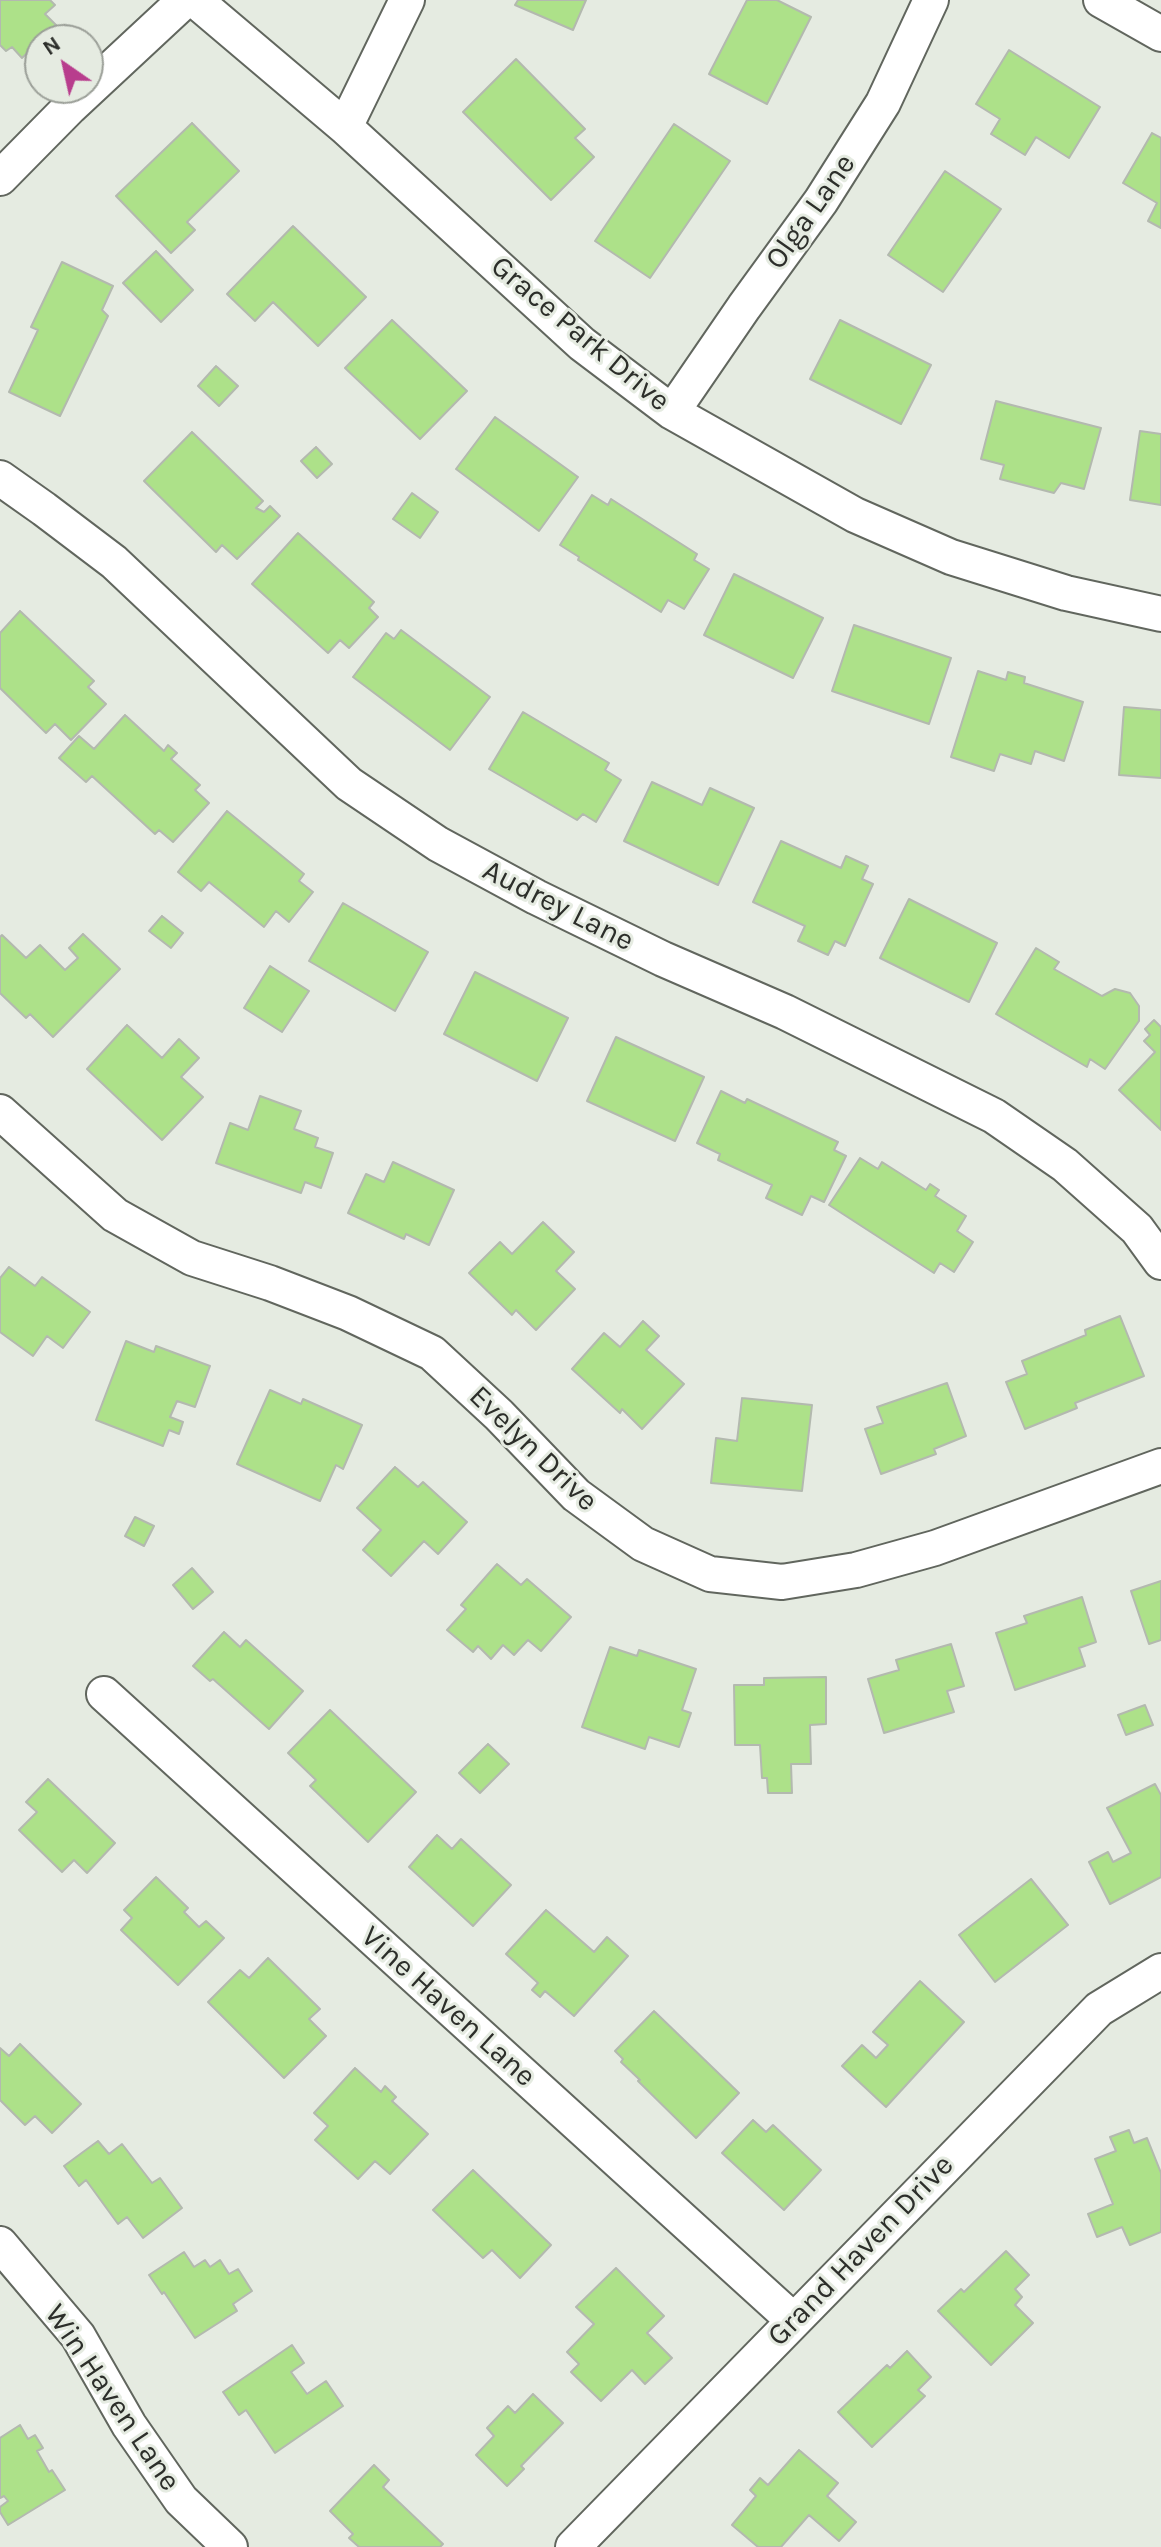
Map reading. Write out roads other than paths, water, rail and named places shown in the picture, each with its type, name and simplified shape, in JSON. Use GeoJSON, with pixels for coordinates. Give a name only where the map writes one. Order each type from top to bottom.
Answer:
{"type":"FeatureCollection","features":[{"type":"Feature","properties":{"kind":"street"},"geometry":{"type":"LineString","coordinates":[[0,178],[70,107],[185,0]]}},
{"type":"Feature","properties":{"kind":"street","name":"Grace Park Drive"},"geometry":{"type":"LineString","coordinates":[[195,0],[345,127],[582,344],[672,412],[855,515],[951,557],[1066,593],[1161,614]]}},
{"type":"Feature","properties":{"kind":"street"},"geometry":{"type":"LineString","coordinates":[[345,127],[407,0]]}},
{"type":"Feature","properties":{"kind":"street","name":"Olga Lane"},"geometry":{"type":"LineString","coordinates":[[672,412],[821,201],[883,103],[931,0]]}},
{"type":"Feature","properties":{"kind":"street"},"geometry":{"type":"LineString","coordinates":[[1101,0],[1161,34]]}},
{"type":"Feature","properties":{"kind":"street","name":"Audrey Lane"},"geometry":{"type":"LineString","coordinates":[[0,478],[114,562],[349,784],[438,844],[536,897],[663,959],[785,1012],[994,1116],[1065,1165],[1137,1229],[1161,1262]]}},
{"type":"Feature","properties":{"kind":"street","name":"Evelyn Drive"},"geometry":{"type":"LineString","coordinates":[[3,1122],[115,1215],[192,1258],[348,1313],[432,1353],[499,1415],[576,1495],[643,1544],[710,1574],[782,1582],[856,1570],[935,1548],[1161,1466]]}},
{"type":"Feature","properties":{"kind":"street","name":"Vine Haven Lane"},"geometry":{"type":"LineString","coordinates":[[104,1694],[793,2320]]}},
{"type":"Feature","properties":{"kind":"street","name":"Grand Haven Drive"},"geometry":{"type":"LineString","coordinates":[[573,2547],[1099,2009],[1161,1971]]}},
{"type":"Feature","properties":{"kind":"street","name":"Win Haven Lane"},"geometry":{"type":"LineString","coordinates":[[0,2244],[78,2336],[129,2425],[181,2500],[230,2547]]}}]}
